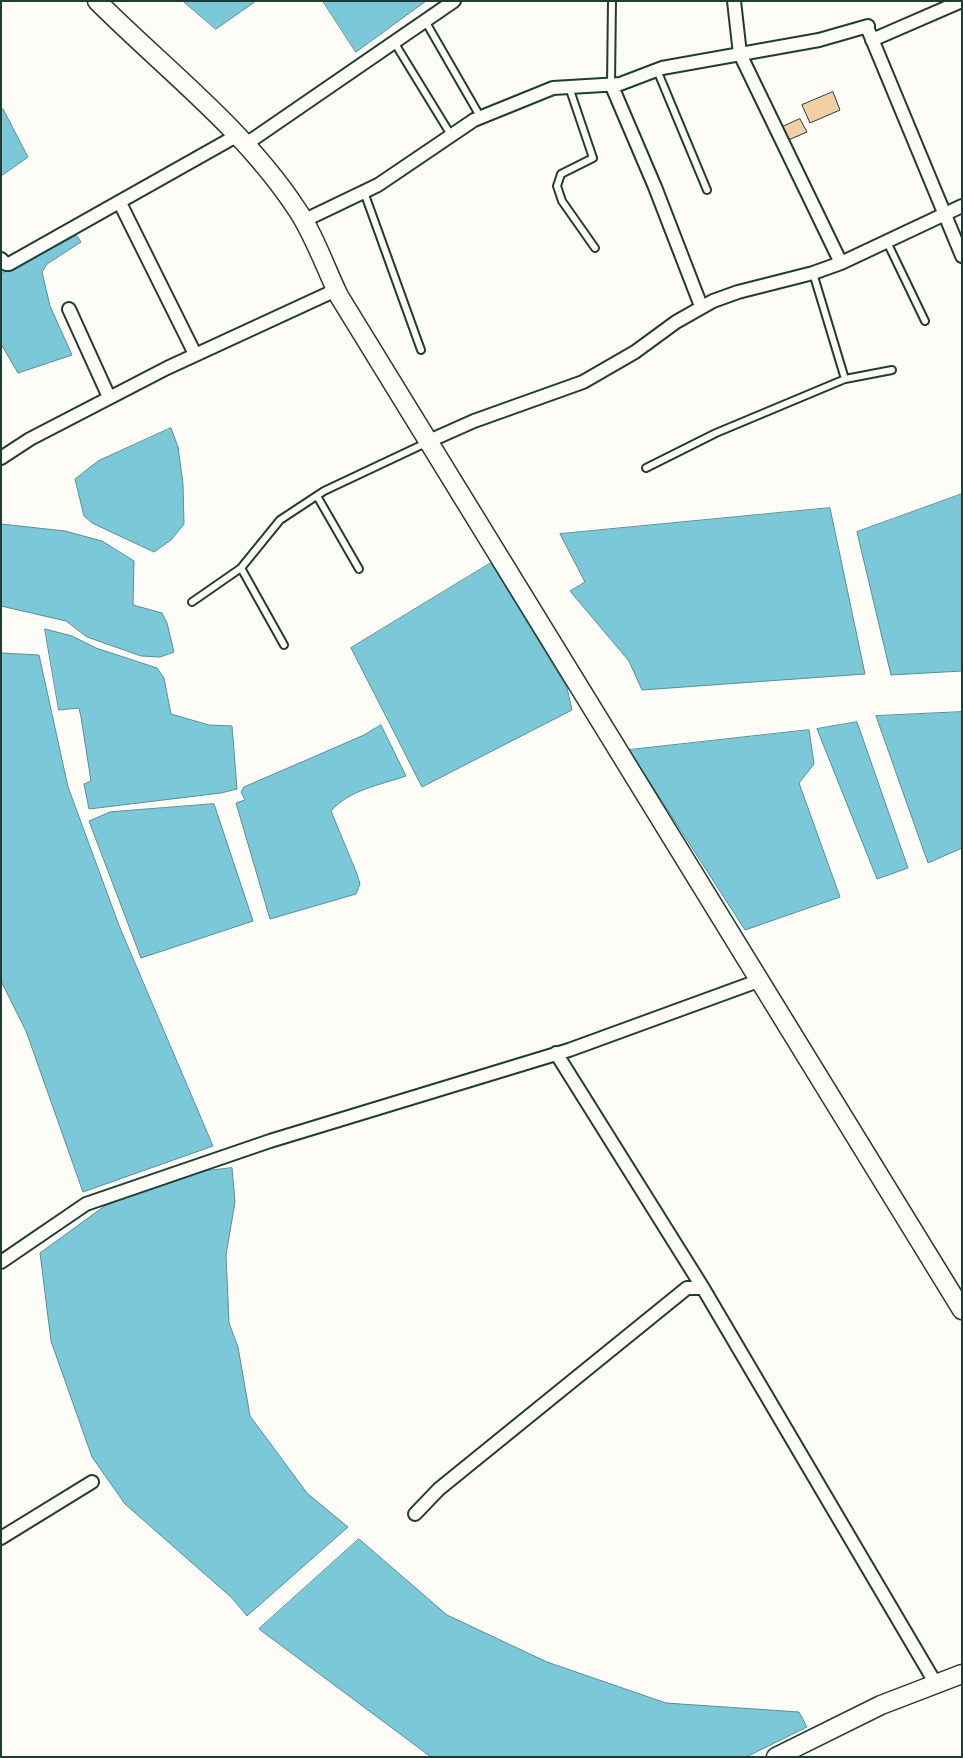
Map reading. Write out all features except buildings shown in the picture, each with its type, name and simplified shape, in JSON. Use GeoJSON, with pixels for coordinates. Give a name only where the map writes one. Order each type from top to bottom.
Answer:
{"type":"FeatureCollection","features":[{"type":"Feature","properties":{"kind":"street"},"geometry":{"type":"LineString","coordinates":[[97,1],[242,140],[274,176],[303,221],[336,290],[758,981],[962,1310]]}},
{"type":"Feature","properties":{"kind":"street"},"geometry":{"type":"LineString","coordinates":[[1,259],[6,264],[9,264],[120,203],[242,140],[454,1]]}},
{"type":"Feature","properties":{"kind":"street"},"geometry":{"type":"LineString","coordinates":[[734,1],[740,54],[841,262]]}},
{"type":"Feature","properties":{"kind":"street"},"geometry":{"type":"LineString","coordinates":[[872,40],[962,1]]}},
{"type":"Feature","properties":{"kind":"street"},"geometry":{"type":"LineString","coordinates":[[303,221],[378,185],[451,135],[481,118],[553,88],[620,84],[657,70],[819,40],[868,27],[943,214],[962,256]]}},
{"type":"Feature","properties":{"kind":"street"},"geometry":{"type":"LineString","coordinates":[[611,84],[655,187],[701,306]]}},
{"type":"Feature","properties":{"kind":"street"},"geometry":{"type":"LineString","coordinates":[[120,203],[195,354]]}},
{"type":"Feature","properties":{"kind":"street"},"geometry":{"type":"LineString","coordinates":[[429,442],[474,421],[583,382],[635,352],[701,306],[738,292],[813,273],[887,242],[962,206]]}},
{"type":"Feature","properties":{"kind":"street"},"geometry":{"type":"LineString","coordinates":[[1,458],[30,438],[109,397],[195,354],[336,290]]}},
{"type":"Feature","properties":{"kind":"street"},"geometry":{"type":"LineString","coordinates":[[70,309],[109,397]]}},
{"type":"Feature","properties":{"kind":"street"},"geometry":{"type":"LineString","coordinates":[[1,1262],[86,1204],[270,1141],[556,1054],[758,981]]}},
{"type":"Feature","properties":{"kind":"street"},"geometry":{"type":"LineString","coordinates":[[556,1054],[703,1288],[936,1684]]}},
{"type":"Feature","properties":{"kind":"street"},"geometry":{"type":"LineString","coordinates":[[416,1514],[438,1489],[687,1288],[703,1288]]}},
{"type":"Feature","properties":{"kind":"street"},"geometry":{"type":"LineString","coordinates":[[1,1538],[92,1482]]}},
{"type":"Feature","properties":{"kind":"street"},"geometry":{"type":"LineString","coordinates":[[776,1757],[881,1705],[962,1674]]}},
{"type":"Feature","properties":{"kind":"lane"},"geometry":{"type":"LineString","coordinates":[[611,84],[612,1]]}},
{"type":"Feature","properties":{"kind":"lane"},"geometry":{"type":"LineString","coordinates":[[424,19],[481,118]]}},
{"type":"Feature","properties":{"kind":"lane"},"geometry":{"type":"LineString","coordinates":[[393,42],[451,135]]}},
{"type":"Feature","properties":{"kind":"lane"},"geometry":{"type":"LineString","coordinates":[[657,70],[707,190]]}},
{"type":"Feature","properties":{"kind":"lane"},"geometry":{"type":"LineString","coordinates":[[569,88],[593,158],[561,174],[557,186],[562,201],[595,248]]}},
{"type":"Feature","properties":{"kind":"lane"},"geometry":{"type":"LineString","coordinates":[[364,192],[421,350]]}},
{"type":"Feature","properties":{"kind":"lane"},"geometry":{"type":"LineString","coordinates":[[887,242],[925,321]]}},
{"type":"Feature","properties":{"kind":"lane"},"geometry":{"type":"LineString","coordinates":[[813,273],[845,379]]}},
{"type":"Feature","properties":{"kind":"lane"},"geometry":{"type":"LineString","coordinates":[[646,468],[724,430],[845,379],[892,370]]}},
{"type":"Feature","properties":{"kind":"lane"},"geometry":{"type":"LineString","coordinates":[[192,602],[241,568],[280,520],[317,496],[429,442]]}},
{"type":"Feature","properties":{"kind":"lane"},"geometry":{"type":"LineString","coordinates":[[317,496],[359,569]]}},
{"type":"Feature","properties":{"kind":"lane"},"geometry":{"type":"LineString","coordinates":[[241,568],[284,645]]}},
{"type":"Feature","properties":{"kind":"water"},"geometry":{"type":"Polygon","coordinates":[[[183,1],[256,1],[216,29],[183,1]]]}},
{"type":"Feature","properties":{"kind":"water"},"geometry":{"type":"Polygon","coordinates":[[[323,1],[426,1],[356,52],[323,1]]]}},
{"type":"Feature","properties":{"kind":"water"},"geometry":{"type":"Polygon","coordinates":[[[3,109],[28,157],[1,176],[1,110],[3,109]]]}},
{"type":"Feature","properties":{"kind":"water"},"geometry":{"type":"Polygon","coordinates":[[[77,236],[81,242],[47,264],[42,272],[50,306],[72,355],[18,373],[1,344],[1,274],[77,236]]]}},
{"type":"Feature","properties":{"kind":"water"},"geometry":{"type":"Polygon","coordinates":[[[171,428],[178,447],[183,484],[184,524],[171,540],[154,552],[92,523],[84,516],[75,479],[98,461],[171,428]]]}},
{"type":"Feature","properties":{"kind":"water"},"geometry":{"type":"Polygon","coordinates":[[[962,494],[962,671],[891,675],[857,532],[962,494]]]}},
{"type":"Feature","properties":{"kind":"water"},"geometry":{"type":"Polygon","coordinates":[[[830,508],[865,674],[642,690],[629,661],[570,591],[585,582],[560,534],[830,508]]]}},
{"type":"Feature","properties":{"kind":"water"},"geometry":{"type":"Polygon","coordinates":[[[1,524],[65,531],[102,541],[134,561],[133,605],[162,613],[167,623],[174,652],[160,657],[141,656],[87,637],[66,621],[1,606],[1,524]]]}},
{"type":"Feature","properties":{"kind":"water"},"geometry":{"type":"Polygon","coordinates":[[[491,563],[567,688],[572,710],[422,787],[351,648],[491,563]]]}},
{"type":"Feature","properties":{"kind":"water"},"geometry":{"type":"Polygon","coordinates":[[[45,629],[72,636],[96,648],[157,668],[164,678],[171,714],[209,725],[232,726],[237,789],[221,793],[89,809],[84,784],[91,781],[79,708],[59,710],[45,629]]]}},
{"type":"Feature","properties":{"kind":"water"},"geometry":{"type":"Polygon","coordinates":[[[1,653],[39,655],[68,787],[120,928],[213,1146],[83,1192],[26,1031],[1,981],[1,653]]]}},
{"type":"Feature","properties":{"kind":"water"},"geometry":{"type":"Polygon","coordinates":[[[962,712],[962,848],[928,863],[876,716],[962,712]]]}},
{"type":"Feature","properties":{"kind":"water"},"geometry":{"type":"Polygon","coordinates":[[[857,722],[908,868],[877,879],[817,729],[857,722]]]}},
{"type":"Feature","properties":{"kind":"water"},"geometry":{"type":"Polygon","coordinates":[[[381,725],[406,776],[356,793],[338,804],[331,811],[357,874],[360,884],[356,894],[270,919],[236,803],[245,800],[241,792],[244,787],[364,735],[381,725]]]}},
{"type":"Feature","properties":{"kind":"water"},"geometry":{"type":"Polygon","coordinates":[[[809,730],[814,764],[799,783],[840,897],[745,930],[629,750],[809,730]]]}},
{"type":"Feature","properties":{"kind":"water"},"geometry":{"type":"Polygon","coordinates":[[[214,804],[253,921],[141,958],[89,821],[110,812],[214,804]]]}},
{"type":"Feature","properties":{"kind":"water"},"geometry":{"type":"Polygon","coordinates":[[[232,1168],[235,1202],[226,1255],[229,1323],[238,1347],[250,1416],[307,1493],[348,1527],[247,1616],[232,1598],[125,1504],[92,1457],[51,1341],[40,1253],[106,1205],[179,1174],[232,1168]]]}},
{"type":"Feature","properties":{"kind":"water"},"geometry":{"type":"Polygon","coordinates":[[[359,1539],[447,1615],[547,1662],[666,1703],[799,1712],[807,1727],[746,1757],[431,1757],[259,1629],[359,1539]]]}}]}
